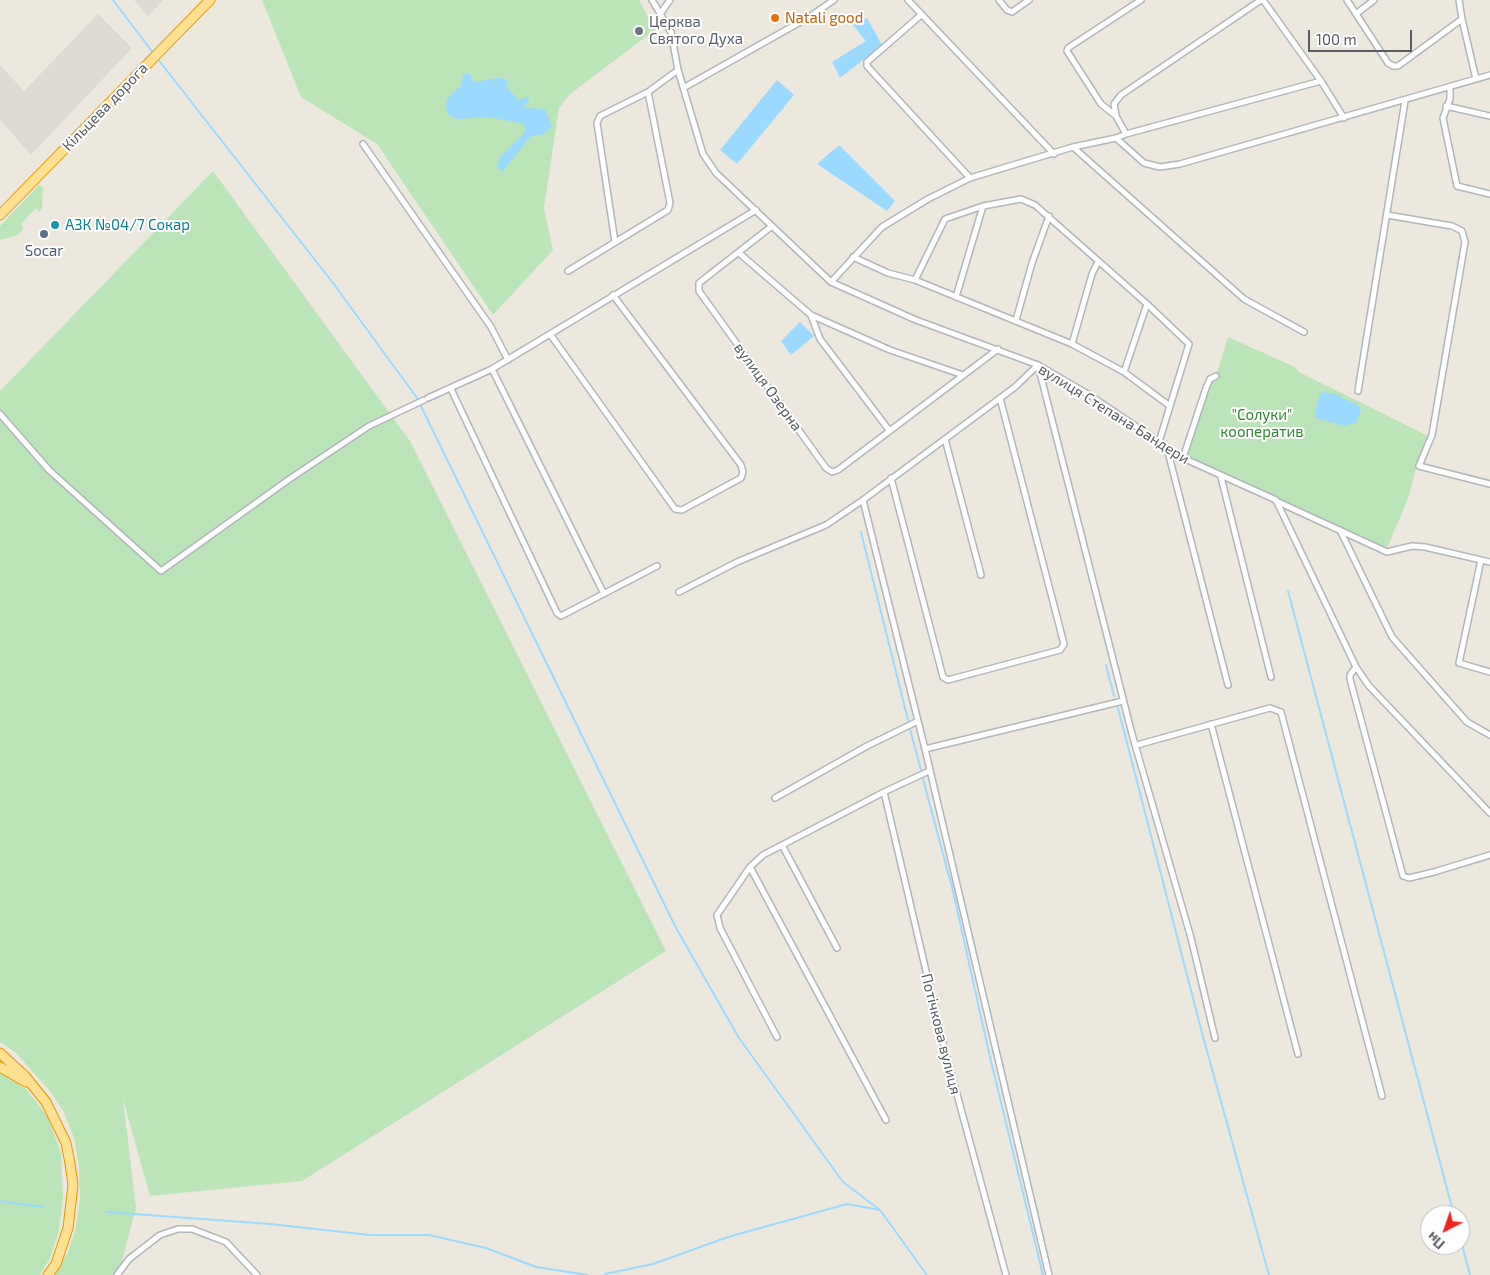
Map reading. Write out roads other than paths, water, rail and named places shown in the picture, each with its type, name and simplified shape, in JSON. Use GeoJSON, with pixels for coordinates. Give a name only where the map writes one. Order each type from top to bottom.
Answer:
{"type":"FeatureCollection","features":[{"type":"Feature","properties":{"kind":"highway","name":"Кільцева дорога"},"geometry":{"type":"LineString","coordinates":[[0,215],[210,0]]}},
{"type":"Feature","properties":{"kind":"highway"},"geometry":{"type":"LineString","coordinates":[[0,1053],[25,1076],[46,1102],[66,1142],[73,1186],[70,1212],[63,1245],[48,1275]]}},
{"type":"Feature","properties":{"kind":"highway"},"geometry":{"type":"LineString","coordinates":[[0,1067],[37,1091]]}},
{"type":"Feature","properties":{"kind":"street","name":"вулиця Степана Бандери"},"geometry":{"type":"LineString","coordinates":[[652,0],[671,32],[678,70],[703,154],[716,173],[831,282],[916,320],[998,349],[1038,366],[1082,391],[1183,458],[1387,552],[1412,546],[1490,562]]}},
{"type":"Feature","properties":{"kind":"street"},"geometry":{"type":"LineString","coordinates":[[660,14],[670,0]]}},
{"type":"Feature","properties":{"kind":"street"},"geometry":{"type":"LineString","coordinates":[[684,87],[808,17],[834,0]]}},
{"type":"Feature","properties":{"kind":"street"},"geometry":{"type":"LineString","coordinates":[[908,0],[1054,154]]}},
{"type":"Feature","properties":{"kind":"street"},"geometry":{"type":"LineString","coordinates":[[999,0],[1007,10],[1012,12],[1029,0]]}},
{"type":"Feature","properties":{"kind":"street"},"geometry":{"type":"LineString","coordinates":[[1116,116],[1101,104],[1067,51],[1068,48],[1141,0]]}},
{"type":"Feature","properties":{"kind":"street"},"geometry":{"type":"LineString","coordinates":[[1126,134],[1116,116],[1114,104],[1116,99],[1262,0],[1321,81],[1344,118]]}},
{"type":"Feature","properties":{"kind":"street"},"geometry":{"type":"LineString","coordinates":[[1347,0],[1388,63],[1393,66],[1398,66],[1462,19]]}},
{"type":"Feature","properties":{"kind":"street"},"geometry":{"type":"LineString","coordinates":[[1356,14],[1374,0]]}},
{"type":"Feature","properties":{"kind":"street"},"geometry":{"type":"LineString","coordinates":[[1459,0],[1476,79]]}},
{"type":"Feature","properties":{"kind":"street"},"geometry":{"type":"LineString","coordinates":[[921,15],[867,62],[867,66],[970,178]]}},
{"type":"Feature","properties":{"kind":"street"},"geometry":{"type":"LineString","coordinates":[[615,242],[597,122],[600,116],[648,92],[678,70]]}},
{"type":"Feature","properties":{"kind":"street"},"geometry":{"type":"LineString","coordinates":[[1116,138],[1144,163],[1160,167],[1194,161],[1490,75]]}},
{"type":"Feature","properties":{"kind":"street"},"geometry":{"type":"LineString","coordinates":[[831,282],[853,256],[882,228],[928,199],[970,178],[1073,147],[1116,138],[1321,81]]}},
{"type":"Feature","properties":{"kind":"street"},"geometry":{"type":"LineString","coordinates":[[1450,87],[1450,99],[1443,118],[1456,186],[1490,194]]}},
{"type":"Feature","properties":{"kind":"street"},"geometry":{"type":"LineString","coordinates":[[568,270],[668,210],[670,203],[648,92]]}},
{"type":"Feature","properties":{"kind":"street"},"geometry":{"type":"LineString","coordinates":[[1358,391],[1405,101]]}},
{"type":"Feature","properties":{"kind":"street"},"geometry":{"type":"LineString","coordinates":[[1446,106],[1490,116]]}},
{"type":"Feature","properties":{"kind":"street"},"geometry":{"type":"LineString","coordinates":[[363,144],[491,327],[508,360]]}},
{"type":"Feature","properties":{"kind":"street"},"geometry":{"type":"LineString","coordinates":[[1073,147],[1244,299],[1304,332]]}},
{"type":"Feature","properties":{"kind":"street"},"geometry":{"type":"LineString","coordinates":[[915,280],[945,219],[983,206],[1021,199],[1035,205],[1147,304],[1189,344],[1159,442]]}},
{"type":"Feature","properties":{"kind":"street"},"geometry":{"type":"LineString","coordinates":[[956,297],[983,206]]}},
{"type":"Feature","properties":{"kind":"street"},"geometry":{"type":"LineString","coordinates":[[0,414],[49,470],[161,571],[284,483],[369,426],[492,369],[756,210]]}},
{"type":"Feature","properties":{"kind":"street"},"geometry":{"type":"LineString","coordinates":[[1387,215],[1452,226],[1462,231],[1464,242],[1432,436],[1419,466],[1490,484]]}},
{"type":"Feature","properties":{"kind":"street"},"geometry":{"type":"LineString","coordinates":[[1016,320],[1032,263],[1049,216]]}},
{"type":"Feature","properties":{"kind":"street","name":"вулиця Озерна"},"geometry":{"type":"LineString","coordinates":[[772,226],[699,283],[699,291],[826,468],[832,472],[838,470],[998,349]]}},
{"type":"Feature","properties":{"kind":"street"},"geometry":{"type":"LineString","coordinates":[[739,253],[812,315],[890,350],[963,375]]}},
{"type":"Feature","properties":{"kind":"street"},"geometry":{"type":"LineString","coordinates":[[853,256],[888,273],[915,280],[1072,344],[1124,372],[1170,406]]}},
{"type":"Feature","properties":{"kind":"street"},"geometry":{"type":"LineString","coordinates":[[1072,344],[1092,274],[1098,262]]}},
{"type":"Feature","properties":{"kind":"street"},"geometry":{"type":"LineString","coordinates":[[550,334],[675,509],[682,510],[741,478],[743,472],[741,465],[613,295]]}},
{"type":"Feature","properties":{"kind":"street"},"geometry":{"type":"LineString","coordinates":[[1124,372],[1147,304]]}},
{"type":"Feature","properties":{"kind":"street"},"geometry":{"type":"LineString","coordinates":[[812,315],[820,339],[890,430]]}},
{"type":"Feature","properties":{"kind":"street"},"geometry":{"type":"LineString","coordinates":[[679,592],[737,562],[826,525],[863,500],[1000,398],[1038,366],[1123,701],[1192,938],[1215,1038]]}},
{"type":"Feature","properties":{"kind":"street"},"geometry":{"type":"LineString","coordinates":[[492,369],[604,594]]}},
{"type":"Feature","properties":{"kind":"street"},"geometry":{"type":"LineString","coordinates":[[1183,458],[1206,388],[1210,380],[1216,376]]}},
{"type":"Feature","properties":{"kind":"street"},"geometry":{"type":"LineString","coordinates":[[451,389],[557,613],[562,616],[657,566]]}},
{"type":"Feature","properties":{"kind":"street"},"geometry":{"type":"LineString","coordinates":[[891,478],[943,677],[948,680],[1060,650],[1064,644],[1000,398]]}},
{"type":"Feature","properties":{"kind":"street"},"geometry":{"type":"LineString","coordinates":[[945,439],[981,575]]}},
{"type":"Feature","properties":{"kind":"street"},"geometry":{"type":"LineString","coordinates":[[1166,448],[1228,685]]}},
{"type":"Feature","properties":{"kind":"street"},"geometry":{"type":"LineString","coordinates":[[1221,477],[1270,677]]}},
{"type":"Feature","properties":{"kind":"street"},"geometry":{"type":"LineString","coordinates":[[863,500],[925,749],[1049,1275]]}},
{"type":"Feature","properties":{"kind":"street"},"geometry":{"type":"LineString","coordinates":[[1276,500],[1356,667],[1369,686],[1490,813]]}},
{"type":"Feature","properties":{"kind":"street"},"geometry":{"type":"LineString","coordinates":[[1340,530],[1392,637],[1467,722],[1490,735]]}},
{"type":"Feature","properties":{"kind":"street"},"geometry":{"type":"LineString","coordinates":[[1481,560],[1459,663],[1490,672]]}},
{"type":"Feature","properties":{"kind":"street"},"geometry":{"type":"LineString","coordinates":[[1356,667],[1350,675],[1351,684],[1403,876],[1410,878],[1490,855]]}},
{"type":"Feature","properties":{"kind":"street"},"geometry":{"type":"LineString","coordinates":[[925,749],[1123,701]]}},
{"type":"Feature","properties":{"kind":"street"},"geometry":{"type":"LineString","coordinates":[[1137,745],[1270,708],[1281,712],[1382,1096]]}},
{"type":"Feature","properties":{"kind":"street"},"geometry":{"type":"LineString","coordinates":[[775,798],[867,746],[918,721]]}},
{"type":"Feature","properties":{"kind":"street"},"geometry":{"type":"LineString","coordinates":[[1211,724],[1298,1054]]}},
{"type":"Feature","properties":{"kind":"street"},"geometry":{"type":"LineString","coordinates":[[777,1037],[720,928],[718,915],[750,867],[782,845],[929,771]]}},
{"type":"Feature","properties":{"kind":"street","name":"Потічкова вулиця"},"geometry":{"type":"LineString","coordinates":[[884,792],[942,1039],[1006,1275]]}},
{"type":"Feature","properties":{"kind":"street"},"geometry":{"type":"LineString","coordinates":[[782,845],[837,948]]}},
{"type":"Feature","properties":{"kind":"street"},"geometry":{"type":"LineString","coordinates":[[750,867],[886,1120]]}},
{"type":"Feature","properties":{"kind":"street"},"geometry":{"type":"LineString","coordinates":[[117,1275],[134,1254],[160,1236],[178,1229],[192,1229],[226,1242],[257,1275]]}},
{"type":"Feature","properties":{"kind":"water"},"geometry":{"type":"Polygon","coordinates":[[[867,18],[882,45],[840,78],[832,62],[866,41],[852,24],[867,18]]]}},
{"type":"Feature","properties":{"kind":"water"},"geometry":{"type":"Polygon","coordinates":[[[463,74],[469,74],[475,82],[498,78],[508,79],[506,86],[519,100],[527,97],[530,101],[523,106],[525,108],[545,109],[552,127],[544,134],[531,136],[503,171],[497,167],[500,157],[523,134],[524,124],[488,117],[456,119],[447,114],[446,103],[451,94],[461,86],[463,74]]]}},
{"type":"Feature","properties":{"kind":"water"},"geometry":{"type":"Polygon","coordinates":[[[777,80],[794,95],[737,164],[720,150],[777,80]]]}},
{"type":"Feature","properties":{"kind":"water"},"geometry":{"type":"Polygon","coordinates":[[[839,145],[895,201],[887,211],[817,164],[839,145]]]}},
{"type":"Feature","properties":{"kind":"water"},"geometry":{"type":"Polygon","coordinates":[[[800,322],[814,336],[791,355],[781,341],[800,322]]]}},
{"type":"Feature","properties":{"kind":"water"},"geometry":{"type":"Polygon","coordinates":[[[1324,392],[1335,394],[1359,406],[1361,410],[1357,422],[1345,426],[1315,418],[1317,403],[1320,395],[1324,392]]]}},
{"type":"Feature","properties":{"kind":"waterway"},"geometry":{"type":"LineString","coordinates":[[113,0],[154,54]]}},
{"type":"Feature","properties":{"kind":"waterway"},"geometry":{"type":"LineString","coordinates":[[157,58],[333,283],[417,398],[675,926],[739,1038],[843,1182],[880,1210],[847,1204],[728,1237],[653,1264],[605,1274]]}},
{"type":"Feature","properties":{"kind":"waterway"},"geometry":{"type":"LineString","coordinates":[[861,532],[908,720]]}},
{"type":"Feature","properties":{"kind":"waterway"},"geometry":{"type":"LineString","coordinates":[[1288,591],[1451,1205]]}},
{"type":"Feature","properties":{"kind":"waterway"},"geometry":{"type":"LineString","coordinates":[[1106,665],[1114,696]]}},
{"type":"Feature","properties":{"kind":"waterway"},"geometry":{"type":"LineString","coordinates":[[1118,708],[1202,1033],[1269,1275]]}},
{"type":"Feature","properties":{"kind":"waterway"},"geometry":{"type":"LineString","coordinates":[[910,729],[921,770]]}},
{"type":"Feature","properties":{"kind":"waterway"},"geometry":{"type":"LineString","coordinates":[[923,779],[953,891],[989,1053],[1043,1275]]}},
{"type":"Feature","properties":{"kind":"waterway"},"geometry":{"type":"LineString","coordinates":[[0,1201],[42,1207]]}},
{"type":"Feature","properties":{"kind":"waterway"},"geometry":{"type":"LineString","coordinates":[[880,1210],[927,1275]]}},
{"type":"Feature","properties":{"kind":"waterway"},"geometry":{"type":"LineString","coordinates":[[107,1212],[270,1224],[370,1235],[429,1235],[486,1248],[536,1267],[588,1275]]}},
{"type":"Feature","properties":{"kind":"waterway"},"geometry":{"type":"LineString","coordinates":[[1465,1255],[1470,1275]]}},
{"type":"Feature","properties":{"kind":"place","name":"Natali good"},"geometry":{"type":"Point","coordinates":[775,18]}},
{"type":"Feature","properties":{"kind":"place","name":"Церква Святого Духа"},"geometry":{"type":"Point","coordinates":[639,31]}},
{"type":"Feature","properties":{"kind":"place","name":"АЗК №04/7 Сокар"},"geometry":{"type":"Point","coordinates":[55,225]}},
{"type":"Feature","properties":{"kind":"place","name":"Socar"},"geometry":{"type":"Point","coordinates":[44,234]}},
{"type":"Feature","properties":{"kind":"park label","name":"\"Солуки\" кооператив"},"geometry":{"type":"Point","coordinates":[1262,424]}}]}
